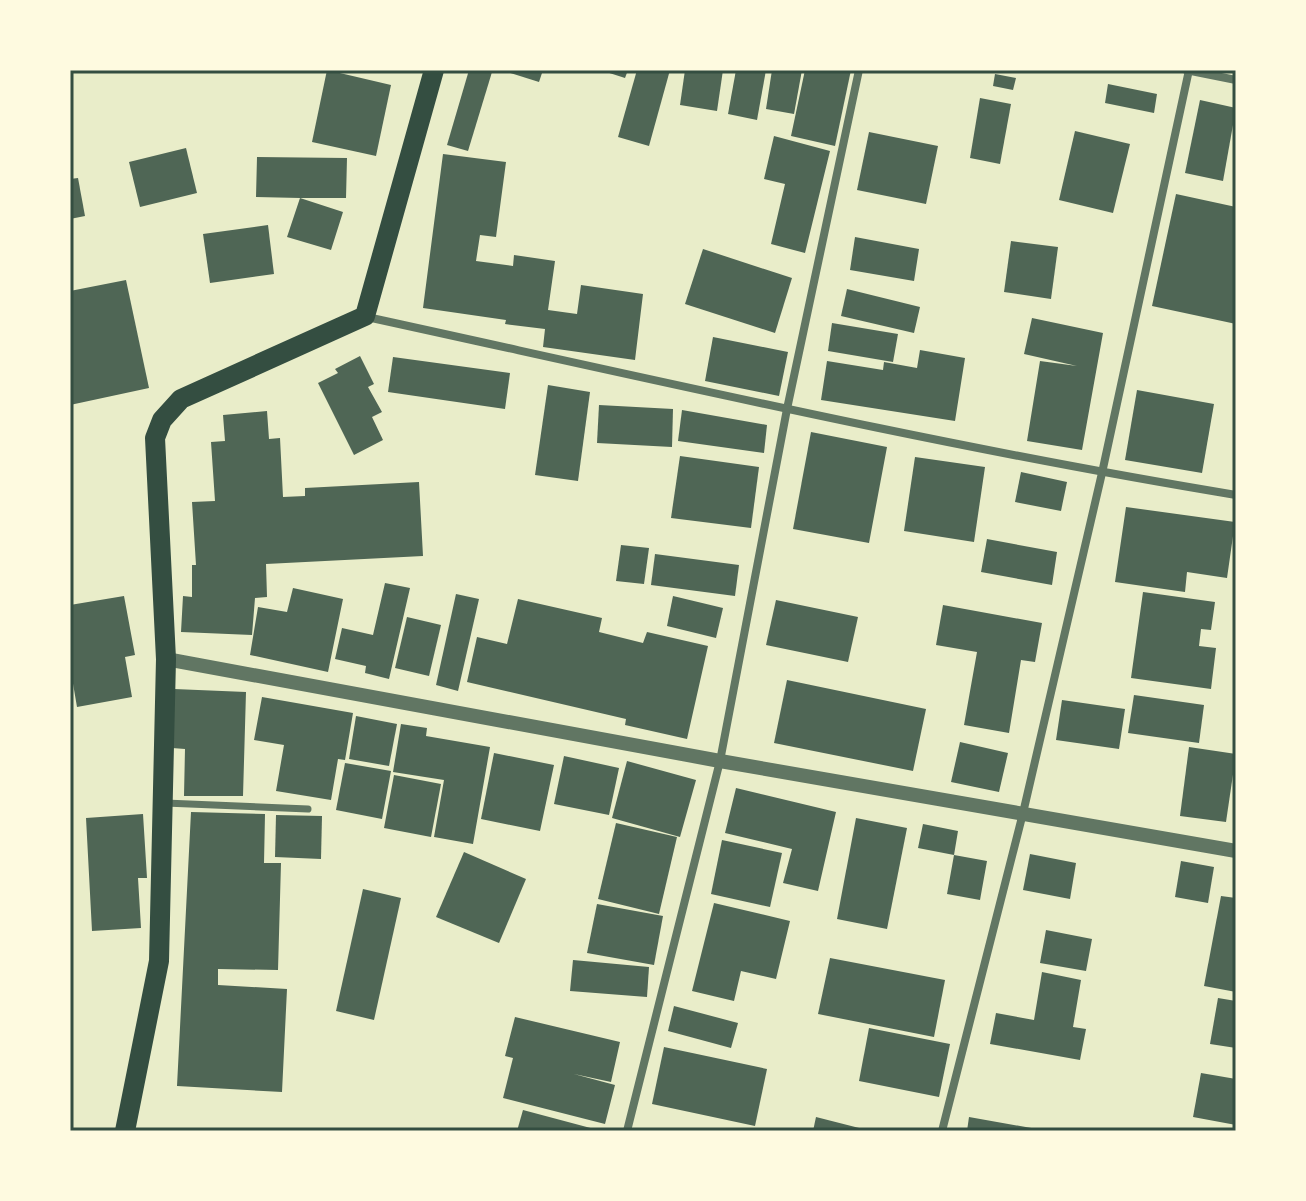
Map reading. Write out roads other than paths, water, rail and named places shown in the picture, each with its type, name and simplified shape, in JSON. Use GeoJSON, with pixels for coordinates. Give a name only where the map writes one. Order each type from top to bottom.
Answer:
{"type":"FeatureCollection","features":[{"type":"Feature","properties":{"kind":"main road"},"geometry":{"type":"LineString","coordinates":[[125,1131],[159,961],[166,659],[155,438],[162,420],[181,399],[365,316],[434,70]]}},
{"type":"Feature","properties":{"kind":"street"},"geometry":{"type":"LineString","coordinates":[[627,1131],[720,761],[787,409],[859,70]]}},
{"type":"Feature","properties":{"kind":"street"},"geometry":{"type":"LineString","coordinates":[[942,1131],[1023,813],[1102,473],[1187,70],[1236,80]]}},
{"type":"Feature","properties":{"kind":"street"},"geometry":{"type":"LineString","coordinates":[[365,316],[787,409],[1102,473],[1236,495]]}},
{"type":"Feature","properties":{"kind":"street"},"geometry":{"type":"LineString","coordinates":[[166,659],[720,761],[1236,851]]}},
{"type":"Feature","properties":{"kind":"street"},"geometry":{"type":"LineString","coordinates":[[162,803],[308,809]]}}]}
